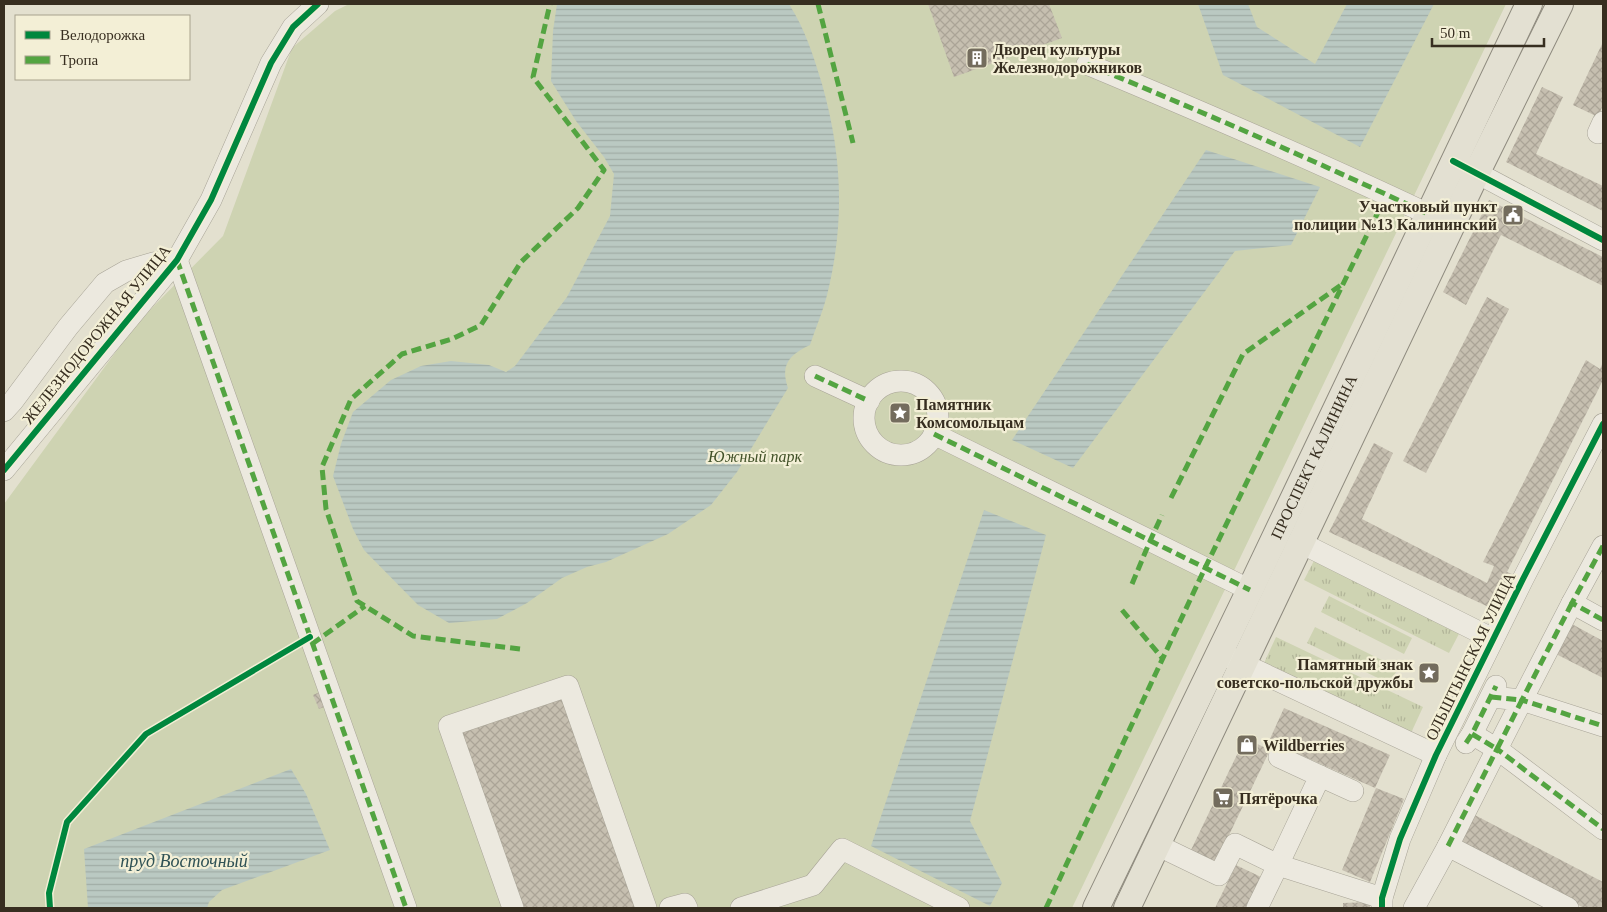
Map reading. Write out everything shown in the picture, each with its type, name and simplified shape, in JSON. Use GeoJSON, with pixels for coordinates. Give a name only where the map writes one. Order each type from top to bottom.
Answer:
{"type":"FeatureCollection","features":[{"type":"Feature","properties":{"kind":"main road","name":"ПРОСПЕКТ КАЛИНИНА"},"geometry":{"type":"LineString","coordinates":[[1096,908],[1250,590],[1529,4]]}},
{"type":"Feature","properties":{"kind":"main road","name":"ПРОСПЕКТ КАЛИНИНА"},"geometry":{"type":"LineString","coordinates":[[1127,908],[1477,172],[1560,4]]}},
{"type":"Feature","properties":{"kind":"street","name":"ЖЕЛЕЗНОДОРОЖНАЯ УЛИЦА"},"geometry":{"type":"LineString","coordinates":[[4,470],[177,260],[211,200],[271,62],[293,26],[318,4]]}},
{"type":"Feature","properties":{"kind":"street"},"geometry":{"type":"LineString","coordinates":[[1087,64],[1203,112],[1364,183],[1428,214]]}},
{"type":"Feature","properties":{"kind":"street"},"geometry":{"type":"LineString","coordinates":[[1453,161],[1603,240]]}},
{"type":"Feature","properties":{"kind":"street"},"geometry":{"type":"LineString","coordinates":[[7,403],[105,283],[126,271],[153,263],[177,260],[406,908]]}},
{"type":"Feature","properties":{"kind":"street"},"geometry":{"type":"LineString","coordinates":[[815,376],[868,401]]}},
{"type":"Feature","properties":{"kind":"street"},"geometry":{"type":"LineString","coordinates":[[899,381],[918,385],[926,390],[936,406],[937,425],[934,434],[928,443],[920,449],[900,455],[890,453],[872,441],[867,432],[865,411],[868,401],[881,387],[890,383],[899,381]]}},
{"type":"Feature","properties":{"kind":"street","name":"ОЛЬШТЫНСКАЯ УЛИЦА"},"geometry":{"type":"LineString","coordinates":[[1382,903],[1400,839],[1436,755],[1603,424]]}},
{"type":"Feature","properties":{"kind":"street"},"geometry":{"type":"LineString","coordinates":[[934,434],[1250,590]]}},
{"type":"Feature","properties":{"kind":"street"},"geometry":{"type":"LineString","coordinates":[[1301,543],[1493,639]]}},
{"type":"Feature","properties":{"kind":"street"},"geometry":{"type":"LineString","coordinates":[[1414,908],[1603,546]]}},
{"type":"Feature","properties":{"kind":"street"},"geometry":{"type":"LineString","coordinates":[[1572,603],[1603,620]]}},
{"type":"Feature","properties":{"kind":"street"},"geometry":{"type":"LineString","coordinates":[[1218,653],[1436,755]]}},
{"type":"Feature","properties":{"kind":"street"},"geometry":{"type":"LineString","coordinates":[[514,908],[449,726],[568,686],[646,908]]}},
{"type":"Feature","properties":{"kind":"street"},"geometry":{"type":"LineString","coordinates":[[1603,726],[1493,692],[1469,739],[1497,749],[1603,830]]}},
{"type":"Feature","properties":{"kind":"street"},"geometry":{"type":"LineString","coordinates":[[1279,757],[1353,791]]}},
{"type":"Feature","properties":{"kind":"street"},"geometry":{"type":"LineString","coordinates":[[1257,908],[1320,776]]}},
{"type":"Feature","properties":{"kind":"street"},"geometry":{"type":"LineString","coordinates":[[1157,845],[1219,874],[1235,844],[1278,865],[1382,903]]}},
{"type":"Feature","properties":{"kind":"street"},"geometry":{"type":"LineString","coordinates":[[1448,846],[1568,908]]}},
{"type":"Feature","properties":{"kind":"street"},"geometry":{"type":"LineString","coordinates":[[741,908],[813,885],[842,849],[959,908]]}},
{"type":"Feature","properties":{"kind":"street"},"geometry":{"type":"LineString","coordinates":[[670,908],[685,904],[687,908]]}},
{"type":"Feature","properties":{"kind":"green space","name":"Южный парк"},"geometry":{"type":"Polygon","coordinates":[[[349,4],[1506,4],[1072,908],[4,908],[4,504],[137,323],[223,236],[292,48],[335,11],[349,4]]]}},
{"type":"Feature","properties":{"kind":"green space"},"geometry":{"type":"Polygon","coordinates":[[[1317,555],[1462,628],[1449,653],[1304,580],[1317,555]]]}},
{"type":"Feature","properties":{"kind":"green space"},"geometry":{"type":"Polygon","coordinates":[[[1329,596],[1412,638],[1404,654],[1321,612],[1329,596]]]}},
{"type":"Feature","properties":{"kind":"green space"},"geometry":{"type":"Polygon","coordinates":[[[1315,627],[1398,668],[1390,684],[1307,643],[1315,627]]]}},
{"type":"Feature","properties":{"kind":"green space"},"geometry":{"type":"Polygon","coordinates":[[[1276,637],[1423,707],[1411,733],[1264,663],[1276,637]]]}},
{"type":"Feature","properties":{"kind":"water"},"geometry":{"type":"Polygon","coordinates":[[[557,4],[789,4],[805,34],[812,53],[829,110],[834,136],[839,187],[839,213],[833,265],[826,298],[810,345],[797,353],[788,362],[785,373],[788,388],[737,472],[711,505],[668,534],[606,562],[587,567],[562,578],[527,603],[497,619],[449,623],[418,605],[364,550],[353,529],[333,476],[341,444],[353,412],[391,380],[421,366],[451,361],[489,365],[506,372],[515,366],[567,297],[610,216],[614,174],[604,157],[576,121],[551,81],[553,31],[557,4]]]}},
{"type":"Feature","properties":{"kind":"water"},"geometry":{"type":"Polygon","coordinates":[[[1198,4],[1248,4],[1257,27],[1315,64],[1347,4],[1434,4],[1360,147],[1223,75],[1198,4]]]}},
{"type":"Feature","properties":{"kind":"water"},"geometry":{"type":"Polygon","coordinates":[[[1206,150],[1320,187],[1291,245],[1235,251],[1073,468],[1012,440],[1206,150]]]}},
{"type":"Feature","properties":{"kind":"water"},"geometry":{"type":"Polygon","coordinates":[[[984,510],[1046,535],[970,821],[1002,883],[990,906],[871,846],[984,510]]]}},
{"type":"Feature","properties":{"kind":"water","name":"пруд Восточный"},"geometry":{"type":"Polygon","coordinates":[[[291,769],[306,794],[330,850],[222,890],[209,902],[207,908],[88,908],[84,849],[291,769]]]}},
{"type":"Feature","properties":{"kind":"building","name":"Дворец культуры Железнодорожников"},"geometry":{"type":"Polygon","coordinates":[[[928,4],[1049,4],[1062,38],[954,77],[928,4]]]}},
{"type":"Feature","properties":{"kind":"building"},"geometry":{"type":"Polygon","coordinates":[[[1603,42],[1603,105],[1598,117],[1573,105],[1603,42]]]}},
{"type":"Feature","properties":{"kind":"building"},"geometry":{"type":"Polygon","coordinates":[[[1542,87],[1563,97],[1536,154],[1603,186],[1603,211],[1506,162],[1542,87]]]}},
{"type":"Feature","properties":{"kind":"building"},"geometry":{"type":"Polygon","coordinates":[[[1489,200],[1603,257],[1603,286],[1501,235],[1466,305],[1443,292],[1489,200]]]}},
{"type":"Feature","properties":{"kind":"building"},"geometry":{"type":"Polygon","coordinates":[[[1487,297],[1509,309],[1426,473],[1403,461],[1487,297]]]}},
{"type":"Feature","properties":{"kind":"building"},"geometry":{"type":"Polygon","coordinates":[[[1586,360],[1600,369],[1603,362],[1603,380],[1507,572],[1514,575],[1495,610],[1329,532],[1374,443],[1393,453],[1362,519],[1487,583],[1494,566],[1483,562],[1586,360]]]}},
{"type":"Feature","properties":{"kind":"building"},"geometry":{"type":"Polygon","coordinates":[[[1570,623],[1603,641],[1603,678],[1554,653],[1570,623]]]}},
{"type":"Feature","properties":{"kind":"building"},"geometry":{"type":"Polygon","coordinates":[[[331,687],[337,702],[319,709],[313,695],[331,687]]]}},
{"type":"Feature","properties":{"kind":"building"},"geometry":{"type":"Polygon","coordinates":[[[561,694],[636,908],[520,908],[458,730],[561,694]]]}},
{"type":"Feature","properties":{"kind":"building"},"geometry":{"type":"Polygon","coordinates":[[[1284,708],[1390,755],[1375,788],[1269,741],[1284,708]]]}},
{"type":"Feature","properties":{"kind":"building"},"geometry":{"type":"Polygon","coordinates":[[[1245,738],[1270,750],[1216,862],[1191,850],[1245,738]]]}},
{"type":"Feature","properties":{"kind":"building"},"geometry":{"type":"Polygon","coordinates":[[[1376,788],[1404,799],[1370,882],[1342,870],[1376,788]]]}},
{"type":"Feature","properties":{"kind":"building"},"geometry":{"type":"Polygon","coordinates":[[[1469,812],[1603,882],[1603,908],[1584,908],[1454,841],[1469,812]]]}},
{"type":"Feature","properties":{"kind":"building"},"geometry":{"type":"Polygon","coordinates":[[[1236,865],[1261,877],[1246,908],[1215,908],[1236,865]]]}},
{"type":"Feature","properties":{"kind":"building"},"geometry":{"type":"Polygon","coordinates":[[[1370,902],[1370,908],[1343,908],[1343,903],[1370,902]]]}},
{"type":"Feature","properties":{"kind":"marked path"},"geometry":{"type":"LineString","coordinates":[[520,649],[413,636],[357,601],[326,509],[322,467],[351,399],[402,354],[452,339],[481,325],[521,262],[578,208],[604,170],[533,77],[550,4]]}},
{"type":"Feature","properties":{"kind":"marked path"},"geometry":{"type":"LineString","coordinates":[[818,4],[853,143]]}},
{"type":"Feature","properties":{"kind":"marked path"},"geometry":{"type":"LineString","coordinates":[[1087,64],[1259,137],[1428,214]]}},
{"type":"Feature","properties":{"kind":"marked path"},"geometry":{"type":"LineString","coordinates":[[1046,908],[1205,568],[1381,206]]}},
{"type":"Feature","properties":{"kind":"marked path"},"geometry":{"type":"LineString","coordinates":[[177,260],[406,908]]}},
{"type":"Feature","properties":{"kind":"marked path"},"geometry":{"type":"LineString","coordinates":[[1171,498],[1243,354],[1344,283]]}},
{"type":"Feature","properties":{"kind":"marked path"},"geometry":{"type":"LineString","coordinates":[[815,376],[869,401]]}},
{"type":"Feature","properties":{"kind":"marked path"},"geometry":{"type":"LineString","coordinates":[[934,434],[1250,590]]}},
{"type":"Feature","properties":{"kind":"marked path"},"geometry":{"type":"LineString","coordinates":[[1132,584],[1162,515]]}},
{"type":"Feature","properties":{"kind":"marked path"},"geometry":{"type":"LineString","coordinates":[[1603,546],[1572,603],[1603,620]]}},
{"type":"Feature","properties":{"kind":"marked path"},"geometry":{"type":"LineString","coordinates":[[1572,603],[1522,700],[1603,726]]}},
{"type":"Feature","properties":{"kind":"marked path"},"geometry":{"type":"LineString","coordinates":[[312,644],[365,606]]}},
{"type":"Feature","properties":{"kind":"marked path"},"geometry":{"type":"LineString","coordinates":[[1122,610],[1163,659]]}},
{"type":"Feature","properties":{"kind":"marked path"},"geometry":{"type":"LineString","coordinates":[[1466,743],[1496,686]]}},
{"type":"Feature","properties":{"kind":"marked path"},"geometry":{"type":"LineString","coordinates":[[1472,734],[1497,749],[1522,700],[1491,697]]}},
{"type":"Feature","properties":{"kind":"marked path"},"geometry":{"type":"LineString","coordinates":[[1448,846],[1497,749],[1603,829]]}},
{"type":"Feature","properties":{"kind":"cycle path"},"geometry":{"type":"LineString","coordinates":[[4,470],[177,260],[211,200],[271,63],[293,27],[318,4]]}},
{"type":"Feature","properties":{"kind":"cycle path"},"geometry":{"type":"LineString","coordinates":[[1453,161],[1603,240]]}},
{"type":"Feature","properties":{"kind":"cycle path"},"geometry":{"type":"LineString","coordinates":[[1382,908],[1382,898],[1400,839],[1436,755],[1523,579],[1603,424]]}},
{"type":"Feature","properties":{"kind":"cycle path"},"geometry":{"type":"LineString","coordinates":[[50,908],[49,893],[67,822],[146,734],[310,637]]}},
{"type":"Feature","properties":{"kind":"place","name":"Дворец культуры Железнодорожников"},"geometry":{"type":"Point","coordinates":[977,58]}},
{"type":"Feature","properties":{"kind":"place","name":"Участковый пункт полиции №13 Калининский"},"geometry":{"type":"Point","coordinates":[1513,215]}},
{"type":"Feature","properties":{"kind":"place","name":"Памятник Комсомольцам"},"geometry":{"type":"Point","coordinates":[900,413]}},
{"type":"Feature","properties":{"kind":"place","name":"Памятный знак советско-польской дружбы"},"geometry":{"type":"Point","coordinates":[1429,673]}},
{"type":"Feature","properties":{"kind":"place","name":"Wildberries"},"geometry":{"type":"Point","coordinates":[1247,745]}},
{"type":"Feature","properties":{"kind":"place","name":"Пятёрочка"},"geometry":{"type":"Point","coordinates":[1223,798]}}]}
